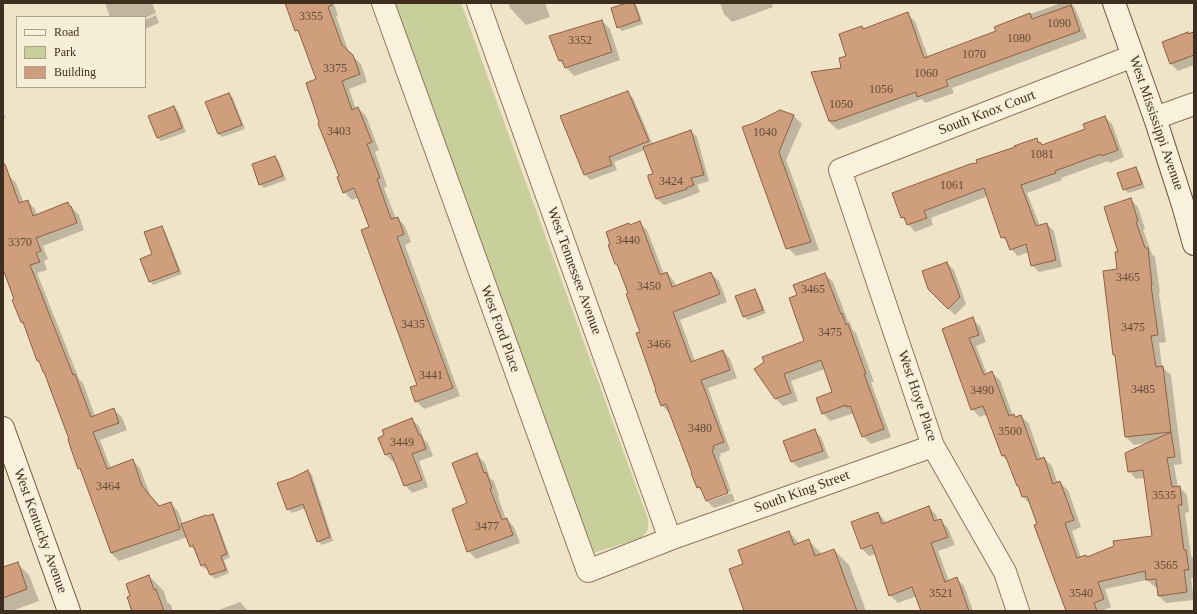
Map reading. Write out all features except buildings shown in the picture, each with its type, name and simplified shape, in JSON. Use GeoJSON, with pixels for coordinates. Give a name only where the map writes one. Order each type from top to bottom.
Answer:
{"type":"FeatureCollection","features":[{"type":"Feature","properties":{"kind":"street","name":"West Ford Place"},"geometry":{"type":"LineString","coordinates":[[383,3],[588,572],[670,539]]}},
{"type":"Feature","properties":{"kind":"street","name":"West Tennessee Avenue"},"geometry":{"type":"LineString","coordinates":[[478,3],[670,539]]}},
{"type":"Feature","properties":{"kind":"street","name":"West Mississippi Avenue"},"geometry":{"type":"LineString","coordinates":[[1114,3],[1155,118],[1194,244]]}},
{"type":"Feature","properties":{"kind":"street","name":"South Knox Court"},"geometry":{"type":"LineString","coordinates":[[840,170],[1133,56]]}},
{"type":"Feature","properties":{"kind":"street"},"geometry":{"type":"LineString","coordinates":[[1155,118],[1194,104]]}},
{"type":"Feature","properties":{"kind":"street","name":"West Hoye Place"},"geometry":{"type":"LineString","coordinates":[[840,170],[933,446],[1005,572],[1018,611]]}},
{"type":"Feature","properties":{"kind":"street","name":"West Kentucky Avenue"},"geometry":{"type":"LineString","coordinates":[[3,428],[69,611]]}},
{"type":"Feature","properties":{"kind":"street","name":"South King Street"},"geometry":{"type":"LineString","coordinates":[[670,539],[933,446]]}},
{"type":"Feature","properties":{"kind":"green space"},"geometry":{"type":"Polygon","coordinates":[[[384,3],[461,3],[648,519],[648,530],[641,538],[590,554],[384,3]]]}}]}
